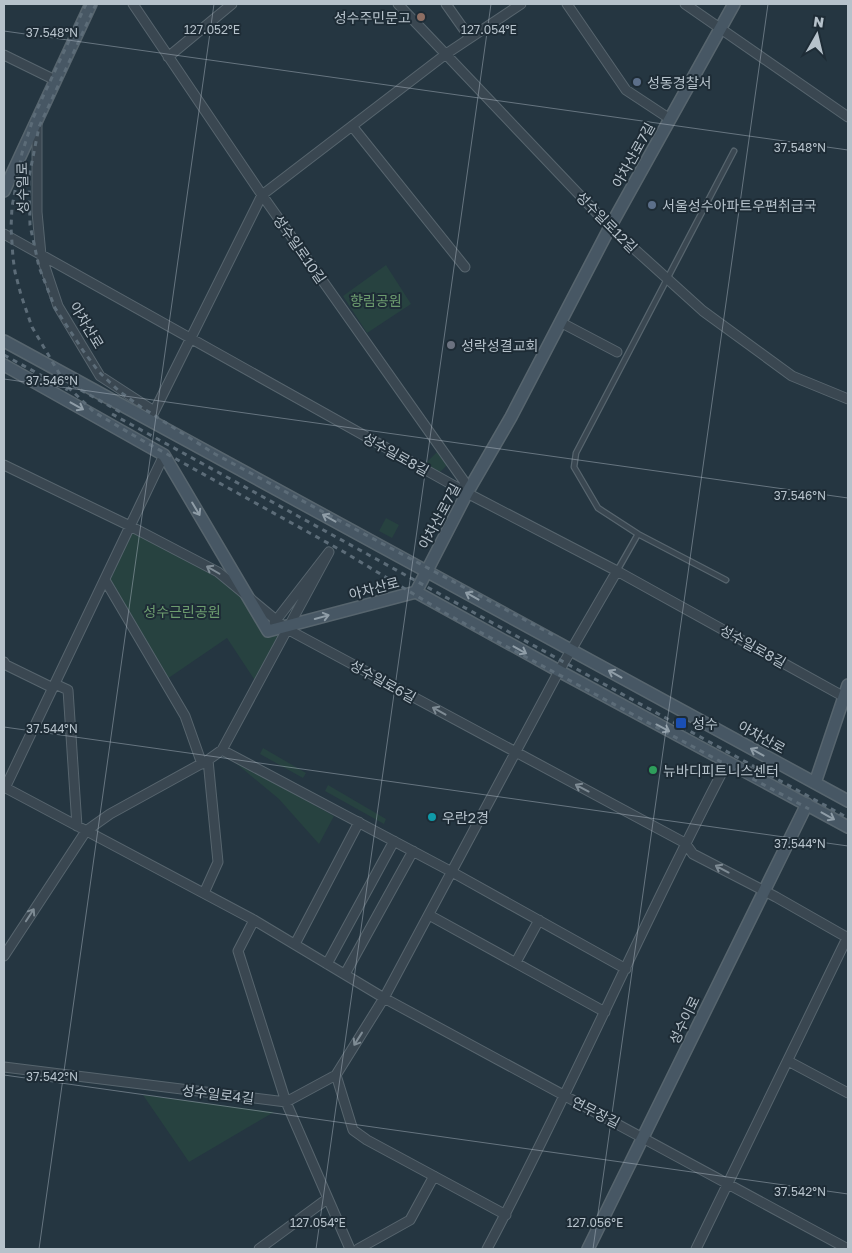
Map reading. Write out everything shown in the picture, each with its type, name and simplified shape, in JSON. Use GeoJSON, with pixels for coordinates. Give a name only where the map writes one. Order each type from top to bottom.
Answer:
{"type":"FeatureCollection","features":[{"type":"Feature","properties":{"kind":"main road","name":"성수일로"},"geometry":{"type":"LineString","coordinates":[[4,190],[91,4]]}},
{"type":"Feature","properties":{"kind":"main road","name":"아차산로7길"},"geometry":{"type":"LineString","coordinates":[[416,592],[468,493],[511,417],[610,227],[734,4]]}},
{"type":"Feature","properties":{"kind":"main road","name":"아차산로"},"geometry":{"type":"LineString","coordinates":[[4,341],[152,416],[427,572],[569,656],[848,801]]}},
{"type":"Feature","properties":{"kind":"main road"},"geometry":{"type":"LineString","coordinates":[[4,365],[164,455],[268,631]]}},
{"type":"Feature","properties":{"kind":"main road","name":"아차산로"},"geometry":{"type":"LineString","coordinates":[[268,631],[416,592],[559,672],[848,827]]}},
{"type":"Feature","properties":{"kind":"main road"},"geometry":{"type":"LineString","coordinates":[[816,783],[847,693]]}},
{"type":"Feature","properties":{"kind":"main road","name":"성수이로"},"geometry":{"type":"LineString","coordinates":[[588,1249],[807,804]]}},
{"type":"Feature","properties":{"kind":"street","name":"성수일로10길"},"geometry":{"type":"LineString","coordinates":[[133,4],[262,195],[464,481],[468,493]]}},
{"type":"Feature","properties":{"kind":"street"},"geometry":{"type":"LineString","coordinates":[[168,57],[232,4]]}},
{"type":"Feature","properties":{"kind":"street","name":"성수일로12길"},"geometry":{"type":"LineString","coordinates":[[398,4],[610,227],[703,311],[792,376],[848,399]]}},
{"type":"Feature","properties":{"kind":"street"},"geometry":{"type":"LineString","coordinates":[[446,4],[470,38]]}},
{"type":"Feature","properties":{"kind":"street"},"geometry":{"type":"LineString","coordinates":[[152,416],[262,195],[446,54],[521,4]]}},
{"type":"Feature","properties":{"kind":"street"},"geometry":{"type":"LineString","coordinates":[[567,4],[626,90],[670,119]]}},
{"type":"Feature","properties":{"kind":"street"},"geometry":{"type":"LineString","coordinates":[[685,4],[848,117]]}},
{"type":"Feature","properties":{"kind":"street"},"geometry":{"type":"LineString","coordinates":[[4,55],[55,80]]}},
{"type":"Feature","properties":{"kind":"street","name":"성수일로"},"geometry":{"type":"LineString","coordinates":[[36,121],[37,212],[41,255]]}},
{"type":"Feature","properties":{"kind":"street"},"geometry":{"type":"LineString","coordinates":[[352,126],[465,267]]}},
{"type":"Feature","properties":{"kind":"street","name":"성수일로8길"},"geometry":{"type":"LineString","coordinates":[[4,234],[468,493],[847,693]]}},
{"type":"Feature","properties":{"kind":"street","name":"아차산로"},"geometry":{"type":"LineString","coordinates":[[41,255],[58,306],[100,376],[152,416]]}},
{"type":"Feature","properties":{"kind":"street"},"geometry":{"type":"LineString","coordinates":[[560,322],[617,352]]}},
{"type":"Feature","properties":{"kind":"street"},"geometry":{"type":"LineString","coordinates":[[5,788],[164,455]]}},
{"type":"Feature","properties":{"kind":"street","name":"성수일로6길"},"geometry":{"type":"LineString","coordinates":[[4,465],[130,526],[218,572],[288,629],[684,844],[693,854],[848,937]]}},
{"type":"Feature","properties":{"kind":"street"},"geometry":{"type":"LineString","coordinates":[[4,956],[86,831],[110,814],[205,762],[222,750],[329,552],[268,631]]}},
{"type":"Feature","properties":{"kind":"street"},"geometry":{"type":"LineString","coordinates":[[286,1102],[336,1075],[384,998],[559,672],[617,571]]}},
{"type":"Feature","properties":{"kind":"street"},"geometry":{"type":"LineString","coordinates":[[105,580],[185,716],[205,762],[218,862],[204,894]]}},
{"type":"Feature","properties":{"kind":"street"},"geometry":{"type":"LineString","coordinates":[[4,662],[6,665],[54,686],[68,690],[76,826]]}},
{"type":"Feature","properties":{"kind":"street"},"geometry":{"type":"LineString","coordinates":[[222,750],[452,872],[626,969]]}},
{"type":"Feature","properties":{"kind":"street"},"geometry":{"type":"LineString","coordinates":[[488,1249],[626,969],[684,844],[727,763]]}},
{"type":"Feature","properties":{"kind":"street","name":"연무장길"},"geometry":{"type":"LineString","coordinates":[[5,788],[254,920],[384,998],[564,1096],[643,1136],[848,1249]]}},
{"type":"Feature","properties":{"kind":"street"},"geometry":{"type":"LineString","coordinates":[[294,944],[359,822]]}},
{"type":"Feature","properties":{"kind":"street"},"geometry":{"type":"LineString","coordinates":[[327,964],[394,841]]}},
{"type":"Feature","properties":{"kind":"street"},"geometry":{"type":"LineString","coordinates":[[345,974],[413,851]]}},
{"type":"Feature","properties":{"kind":"street"},"geometry":{"type":"LineString","coordinates":[[429,915],[605,1012]]}},
{"type":"Feature","properties":{"kind":"street"},"geometry":{"type":"LineString","coordinates":[[254,920],[238,951],[286,1102],[327,1200],[350,1249]]}},
{"type":"Feature","properties":{"kind":"street"},"geometry":{"type":"LineString","coordinates":[[516,962],[538,920]]}},
{"type":"Feature","properties":{"kind":"street"},"geometry":{"type":"LineString","coordinates":[[696,1249],[848,937]]}},
{"type":"Feature","properties":{"kind":"street"},"geometry":{"type":"LineString","coordinates":[[788,1061],[848,1093]]}},
{"type":"Feature","properties":{"kind":"street","name":"성수일로4길"},"geometry":{"type":"LineString","coordinates":[[4,1067],[286,1102]]}},
{"type":"Feature","properties":{"kind":"street"},"geometry":{"type":"LineString","coordinates":[[336,1075],[353,1130],[367,1140],[506,1215]]}},
{"type":"Feature","properties":{"kind":"street"},"geometry":{"type":"LineString","coordinates":[[358,1249],[410,1220],[434,1176]]}},
{"type":"Feature","properties":{"kind":"street"},"geometry":{"type":"LineString","coordinates":[[259,1249],[327,1200]]}},
{"type":"Feature","properties":{"kind":"lane"},"geometry":{"type":"LineString","coordinates":[[726,580],[638,534],[598,508],[574,467],[576,453],[734,151]]}},
{"type":"Feature","properties":{"kind":"lane"},"geometry":{"type":"LineString","coordinates":[[617,571],[638,534]]}},
{"type":"Feature","properties":{"kind":"green space","name":"향림공원"},"geometry":{"type":"Polygon","coordinates":[[[386,265],[411,304],[367,333],[343,296],[386,265]]]}},
{"type":"Feature","properties":{"kind":"green space"},"geometry":{"type":"Polygon","coordinates":[[[437,452],[447,465],[439,473],[424,465],[437,452]]]}},
{"type":"Feature","properties":{"kind":"green space"},"geometry":{"type":"Polygon","coordinates":[[[386,518],[399,525],[392,538],[379,531],[386,518]]]}},
{"type":"Feature","properties":{"kind":"green space","name":"성수근린공원"},"geometry":{"type":"Polygon","coordinates":[[[132,532],[215,576],[283,629],[256,682],[227,638],[167,679],[110,580],[132,532]]]}},
{"type":"Feature","properties":{"kind":"green space"},"geometry":{"type":"Polygon","coordinates":[[[263,748],[306,773],[303,778],[260,754],[263,748]]]}},
{"type":"Feature","properties":{"kind":"green space"},"geometry":{"type":"Polygon","coordinates":[[[232,760],[334,816],[319,844],[279,799],[232,760]]]}},
{"type":"Feature","properties":{"kind":"green space"},"geometry":{"type":"Polygon","coordinates":[[[328,785],[386,819],[384,824],[325,791],[328,785]]]}},
{"type":"Feature","properties":{"kind":"green space"},"geometry":{"type":"Polygon","coordinates":[[[143,1095],[274,1112],[189,1162],[143,1095]]]}},
{"type":"Feature","properties":{"kind":"railway"},"geometry":{"type":"LineString","coordinates":[[86,4],[34,116],[22,153],[12,207],[13,258],[21,295],[32,327],[66,385],[94,412],[138,438],[344,552],[445,613],[809,809]]}},
{"type":"Feature","properties":{"kind":"railway"},"geometry":{"type":"LineString","coordinates":[[96,4],[39,127],[29,177],[30,225],[39,267],[55,308],[84,352],[99,372],[119,391],[215,454],[553,635]]}},
{"type":"Feature","properties":{"kind":"railway"},"geometry":{"type":"LineString","coordinates":[[4,355],[68,390]]}},
{"type":"Feature","properties":{"kind":"railway"},"geometry":{"type":"LineString","coordinates":[[72,385],[122,413]]}},
{"type":"Feature","properties":{"kind":"railway"},"geometry":{"type":"LineString","coordinates":[[112,414],[848,818]]}},
{"type":"Feature","properties":{"kind":"place","name":"성수주민문고"},"geometry":{"type":"Point","coordinates":[421,17]}},
{"type":"Feature","properties":{"kind":"place","name":"성동경찰서"},"geometry":{"type":"Point","coordinates":[637,82]}},
{"type":"Feature","properties":{"kind":"place","name":"서울성수아파트우편취급국"},"geometry":{"type":"Point","coordinates":[652,205]}},
{"type":"Feature","properties":{"kind":"place","name":"성락성결교회"},"geometry":{"type":"Point","coordinates":[451,345]}},
{"type":"Feature","properties":{"kind":"place","name":"성수"},"geometry":{"type":"Point","coordinates":[681,723]}},
{"type":"Feature","properties":{"kind":"place","name":"뉴바디피트니스센터"},"geometry":{"type":"Point","coordinates":[653,770]}},
{"type":"Feature","properties":{"kind":"place","name":"우란2경"},"geometry":{"type":"Point","coordinates":[432,817]}}]}
